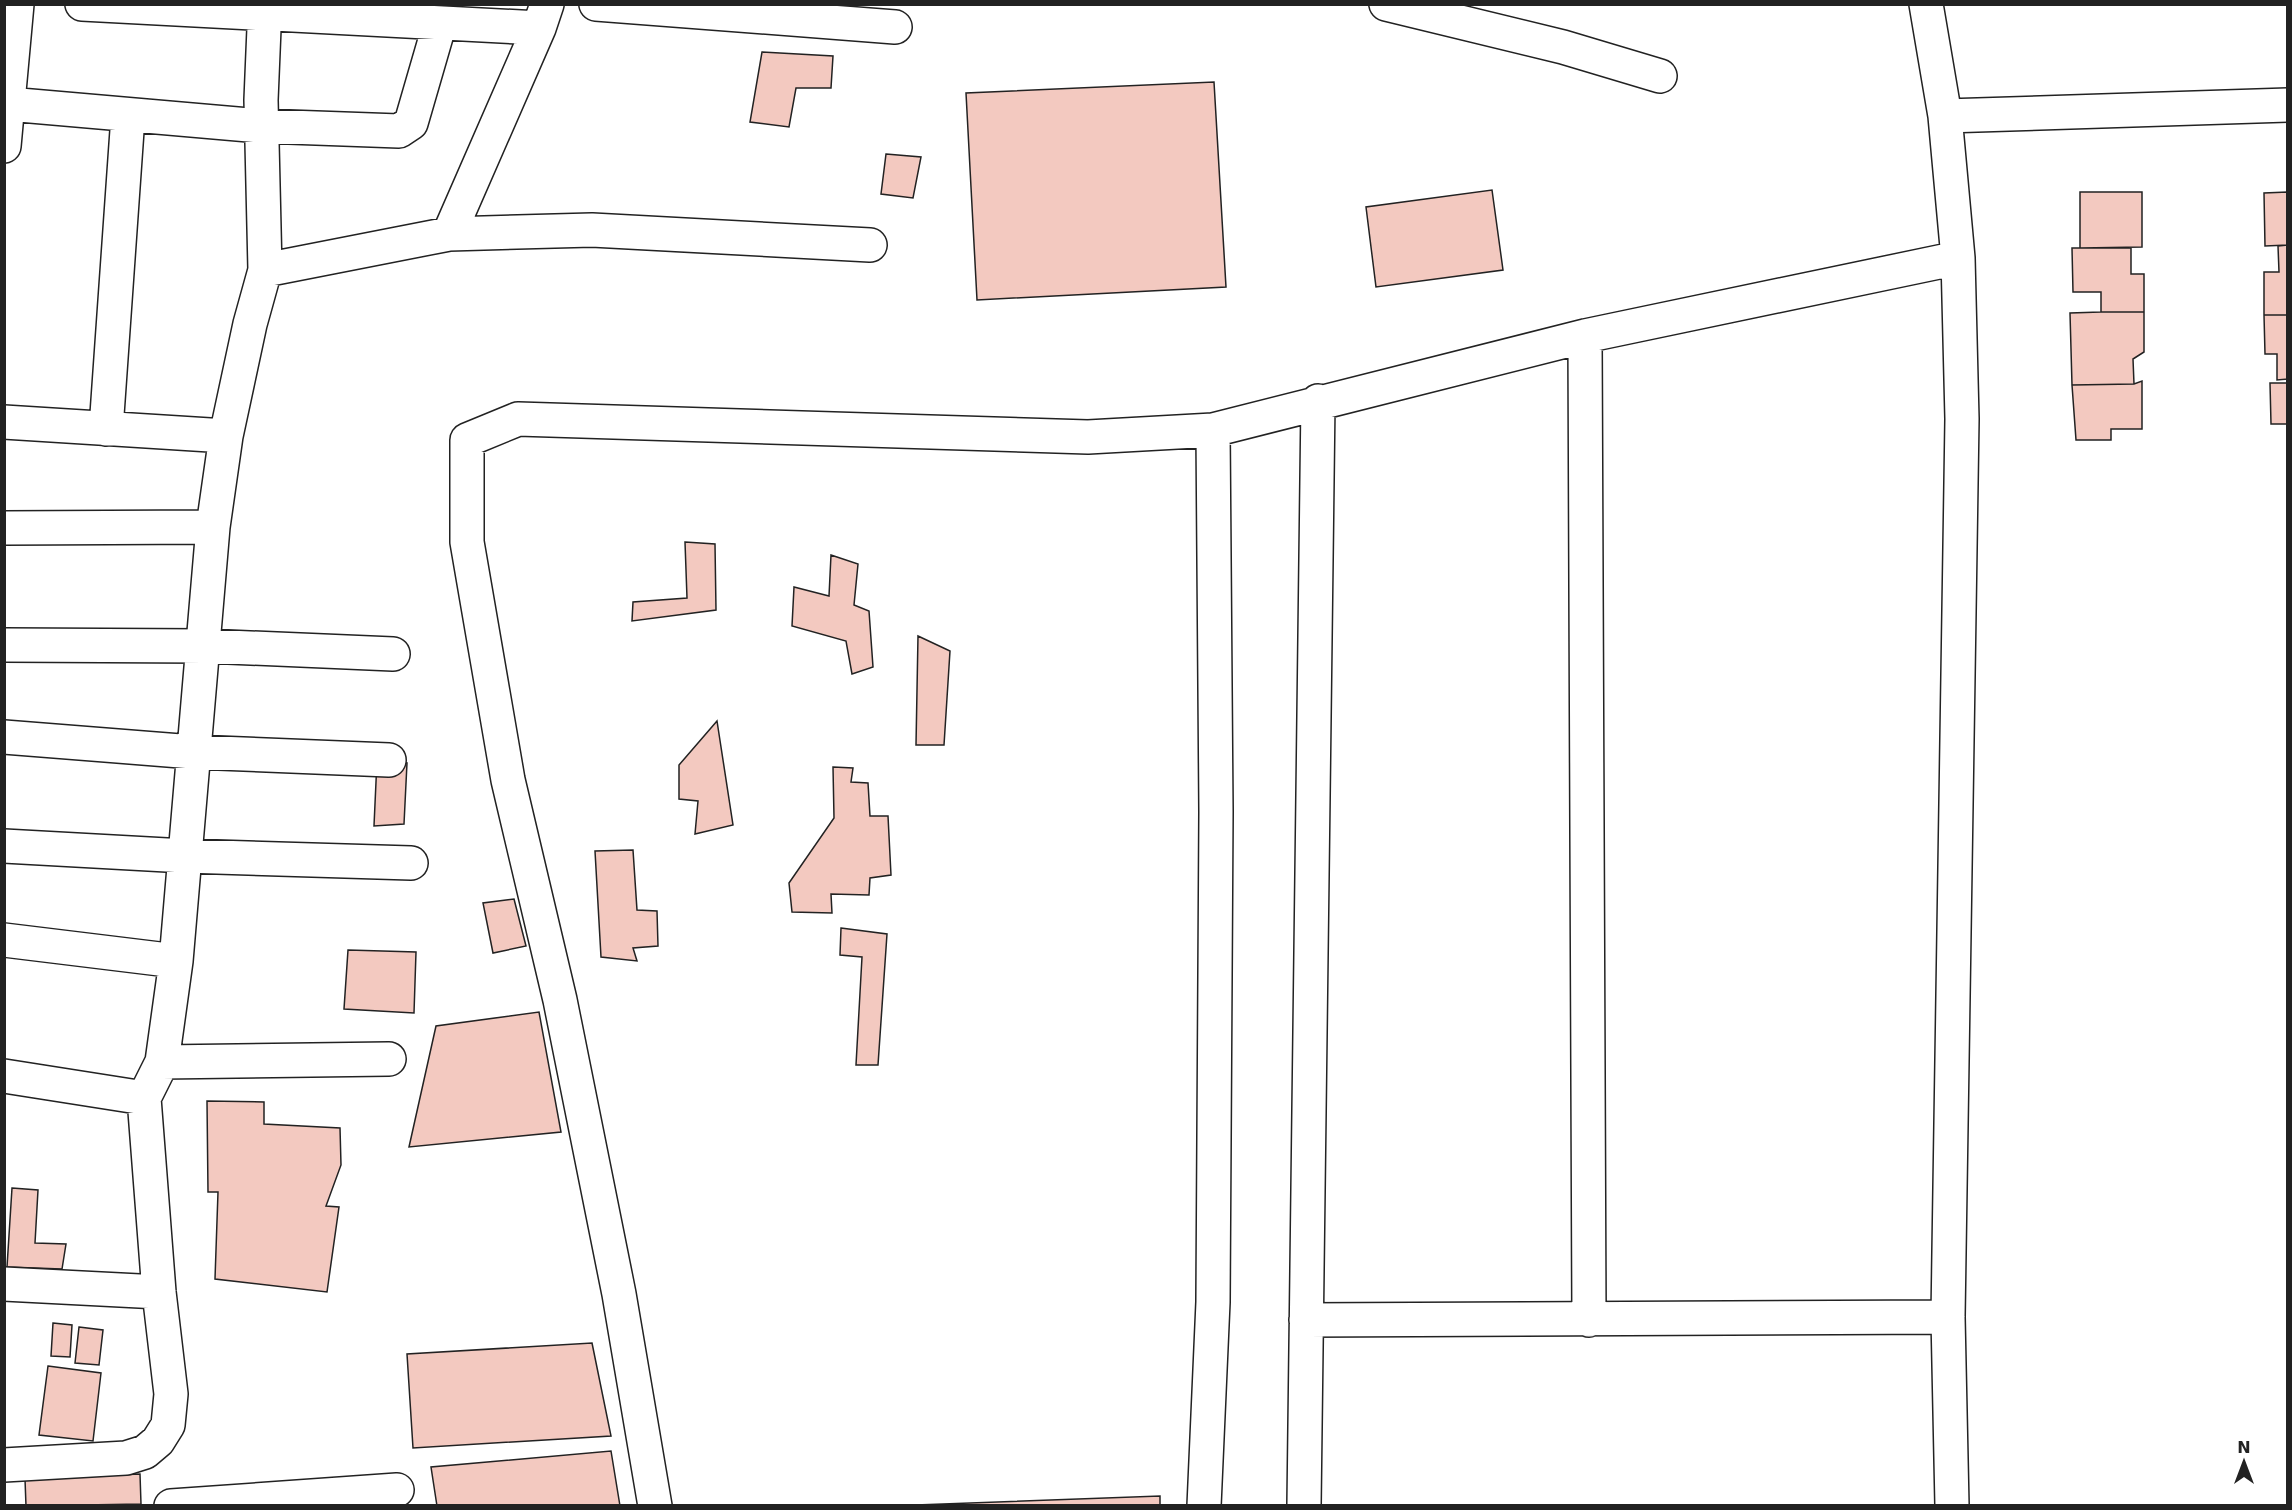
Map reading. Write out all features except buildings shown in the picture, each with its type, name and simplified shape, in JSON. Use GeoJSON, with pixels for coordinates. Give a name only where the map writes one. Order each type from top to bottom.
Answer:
{"type":"FeatureCollection","features":[{"type":"Feature","properties":{"kind":"street"},"geometry":{"type":"LineString","coordinates":[[4,146],[18,4]]}},
{"type":"Feature","properties":{"kind":"street"},"geometry":{"type":"LineString","coordinates":[[82,4],[264,10],[440,24],[543,16],[449,234]]}},
{"type":"Feature","properties":{"kind":"street"},"geometry":{"type":"LineString","coordinates":[[596,4],[895,27]]}},
{"type":"Feature","properties":{"kind":"street"},"geometry":{"type":"LineString","coordinates":[[1386,4],[1563,47],[1660,76]]}},
{"type":"Feature","properties":{"kind":"street"},"geometry":{"type":"LineString","coordinates":[[1926,4],[1945,116],[1958,258],[1962,419],[1948,1317],[1952,1506]]}},
{"type":"Feature","properties":{"kind":"street"},"geometry":{"type":"LineString","coordinates":[[4,1465],[126,1458],[145,1452],[158,1441],[168,1425],[171,1394],[159,1292],[144,1098],[162,1062],[176,961],[205,646],[213,527],[226,436],[250,324],[266,270],[261,126],[264,10]]}},
{"type":"Feature","properties":{"kind":"street"},"geometry":{"type":"LineString","coordinates":[[8,104],[261,126],[399,132],[411,123],[440,24]]}},
{"type":"Feature","properties":{"kind":"street"},"geometry":{"type":"LineString","coordinates":[[1945,116],[2288,105]]}},
{"type":"Feature","properties":{"kind":"street"},"geometry":{"type":"LineString","coordinates":[[106,429],[128,116]]}},
{"type":"Feature","properties":{"kind":"street"},"geometry":{"type":"LineString","coordinates":[[266,270],[449,234],[592,230],[870,245]]}},
{"type":"Feature","properties":{"kind":"street"},"geometry":{"type":"LineString","coordinates":[[655,1506],[619,1294],[560,1000],[508,780],[467,542],[467,440],[518,419],[1088,437],[1213,429],[1585,336],[1958,258]]}},
{"type":"Feature","properties":{"kind":"street"},"geometry":{"type":"LineString","coordinates":[[1585,336],[1589,1320]]}},
{"type":"Feature","properties":{"kind":"street"},"geometry":{"type":"LineString","coordinates":[[1304,1506],[1315,825],[1318,402]]}},
{"type":"Feature","properties":{"kind":"street"},"geometry":{"type":"LineString","coordinates":[[4,422],[226,436]]}},
{"type":"Feature","properties":{"kind":"street"},"geometry":{"type":"LineString","coordinates":[[1204,1506],[1213,1290],[1216,812],[1213,429]]}},
{"type":"Feature","properties":{"kind":"street"},"geometry":{"type":"LineString","coordinates":[[4,528],[213,527]]}},
{"type":"Feature","properties":{"kind":"street"},"geometry":{"type":"LineString","coordinates":[[4,645],[205,646],[393,654]]}},
{"type":"Feature","properties":{"kind":"street"},"geometry":{"type":"LineString","coordinates":[[4,736],[194,752],[389,760]]}},
{"type":"Feature","properties":{"kind":"street"},"geometry":{"type":"LineString","coordinates":[[4,846],[185,856],[411,863]]}},
{"type":"Feature","properties":{"kind":"street"},"geometry":{"type":"LineString","coordinates":[[4,940],[176,961]]}},
{"type":"Feature","properties":{"kind":"street"},"geometry":{"type":"LineString","coordinates":[[162,1062],[389,1059]]}},
{"type":"Feature","properties":{"kind":"street"},"geometry":{"type":"LineString","coordinates":[[4,1076],[144,1098]]}},
{"type":"Feature","properties":{"kind":"street"},"geometry":{"type":"LineString","coordinates":[[4,1284],[159,1292]]}},
{"type":"Feature","properties":{"kind":"street"},"geometry":{"type":"LineString","coordinates":[[1306,1320],[1948,1317]]}},
{"type":"Feature","properties":{"kind":"street"},"geometry":{"type":"LineString","coordinates":[[171,1506],[397,1490]]}}]}
